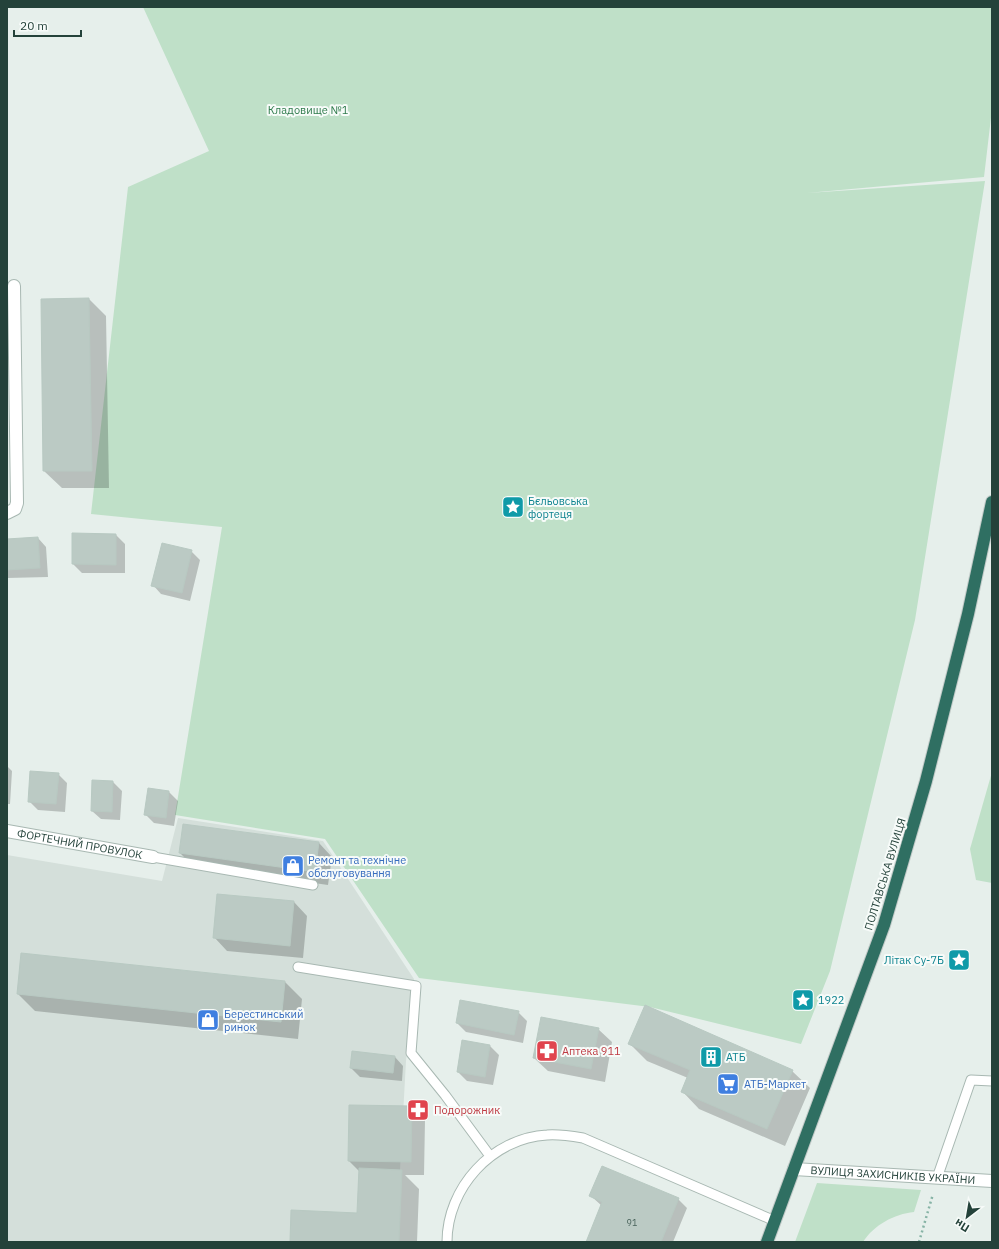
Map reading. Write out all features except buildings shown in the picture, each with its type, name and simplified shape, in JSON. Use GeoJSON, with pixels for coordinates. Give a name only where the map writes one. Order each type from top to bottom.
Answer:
{"type":"FeatureCollection","features":[{"type":"Feature","properties":{"kind":"highway","name":"ПОЛТАВСЬКА ВУЛИЦЯ"},"geometry":{"type":"LineString","coordinates":[[767,1242],[884,925],[926,781],[988,535],[992,502]]}},
{"type":"Feature","properties":{"kind":"street"},"geometry":{"type":"LineString","coordinates":[[7,513],[15,509],[17,503],[14,286]]}},
{"type":"Feature","properties":{"kind":"street","name":"ФОРТЕЧНИЙ ПРОВУЛОК"},"geometry":{"type":"LineString","coordinates":[[7,831],[153,857]]}},
{"type":"Feature","properties":{"kind":"street","name":"ВУЛИЦЯ ЗАХИСНИКІВ УКРАЇНИ"},"geometry":{"type":"LineString","coordinates":[[794,1169],[992,1181]]}},
{"type":"Feature","properties":{"kind":"lane"},"geometry":{"type":"LineString","coordinates":[[153,857],[313,885]]}},
{"type":"Feature","properties":{"kind":"lane"},"geometry":{"type":"LineString","coordinates":[[298,967],[416,986],[411,1053],[445,1095],[490,1156]]}},
{"type":"Feature","properties":{"kind":"lane"},"geometry":{"type":"LineString","coordinates":[[937,1178],[971,1080],[992,1081]]}},
{"type":"Feature","properties":{"kind":"lane"},"geometry":{"type":"LineString","coordinates":[[447,1242],[450,1216],[466,1181],[490,1156],[509,1145],[527,1138],[546,1135],[564,1135],[583,1138],[775,1221]]}},
{"type":"Feature","properties":{"kind":"path"},"geometry":{"type":"LineString","coordinates":[[919,1242],[937,1178]]}},
{"type":"Feature","properties":{"kind":"shaded area","name":"Берестинський ринок"},"geometry":{"type":"Polygon","coordinates":[[[178,818],[323,841],[414,979],[406,1061],[396,1242],[7,1242],[7,855],[162,881],[178,818]]]}},
{"type":"Feature","properties":{"kind":"green space","name":"Кладовище №1"},"geometry":{"type":"Polygon","coordinates":[[[143,7],[992,7],[992,109],[984,177],[807,193],[985,181],[915,620],[830,971],[801,1044],[650,1007],[419,978],[325,839],[175,815],[222,527],[91,514],[128,187],[209,151],[143,7]]]}},
{"type":"Feature","properties":{"kind":"green space"},"geometry":{"type":"Polygon","coordinates":[[[992,772],[992,883],[976,880],[970,849],[992,772]]]}},
{"type":"Feature","properties":{"kind":"green space"},"geometry":{"type":"Polygon","coordinates":[[[817,1183],[921,1190],[914,1212],[899,1215],[885,1221],[873,1230],[863,1242],[795,1242],[817,1183]]]}},
{"type":"Feature","properties":{"kind":"place","name":"Бєльовська фортеця"},"geometry":{"type":"Point","coordinates":[513,507]}},
{"type":"Feature","properties":{"kind":"place","name":"Ремонт та технічне обслуговування"},"geometry":{"type":"Point","coordinates":[293,866]}},
{"type":"Feature","properties":{"kind":"place","name":"Літак Су-7Б"},"geometry":{"type":"Point","coordinates":[959,960]}},
{"type":"Feature","properties":{"kind":"place","name":"1922"},"geometry":{"type":"Point","coordinates":[803,1000]}},
{"type":"Feature","properties":{"kind":"place","name":"Берестинський ринок"},"geometry":{"type":"Point","coordinates":[208,1020]}},
{"type":"Feature","properties":{"kind":"place","name":"Аптека 911"},"geometry":{"type":"Point","coordinates":[547,1051]}},
{"type":"Feature","properties":{"kind":"place","name":"АТБ"},"geometry":{"type":"Point","coordinates":[711,1057]}},
{"type":"Feature","properties":{"kind":"place","name":"АТБ-Маркет"},"geometry":{"type":"Point","coordinates":[728,1084]}},
{"type":"Feature","properties":{"kind":"place","name":"Подорожник"},"geometry":{"type":"Point","coordinates":[418,1110]}}]}
